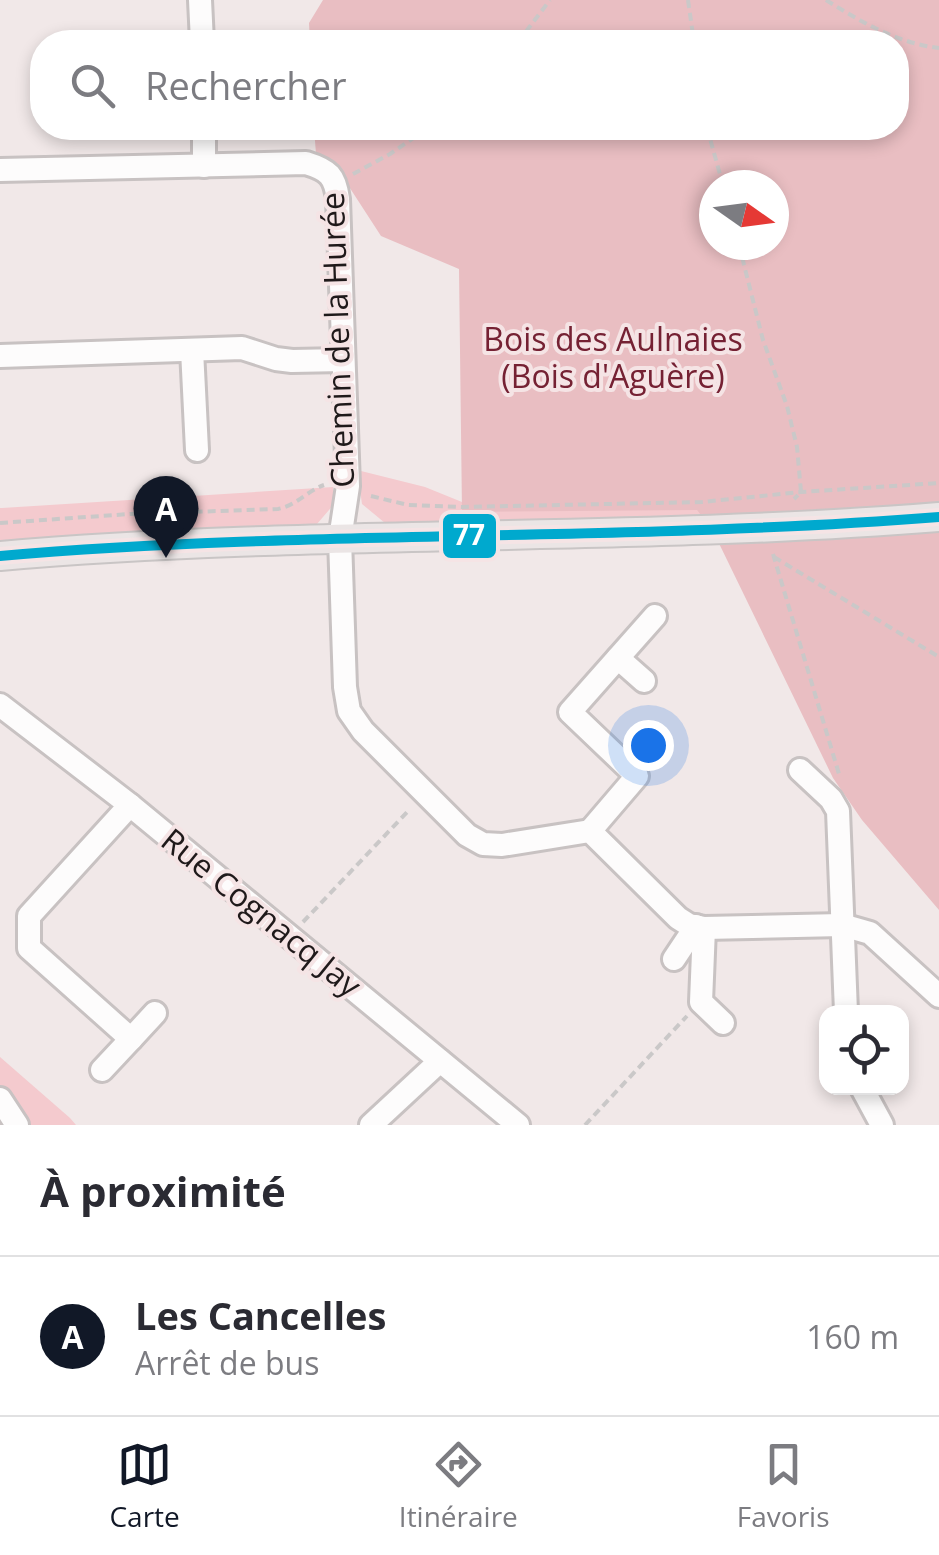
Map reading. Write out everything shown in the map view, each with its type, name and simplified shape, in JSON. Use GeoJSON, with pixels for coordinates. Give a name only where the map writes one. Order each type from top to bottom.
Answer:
{"type":"FeatureCollection","features":[{"type":"Feature","properties":{"kind":"main road"},"geometry":{"type":"LineString","coordinates":[[0,556],[703,515],[828,524],[939,517]]}},
{"type":"Feature","properties":{"kind":"street"},"geometry":{"type":"LineString","coordinates":[[200,0],[201,30]]}},
{"type":"Feature","properties":{"kind":"street"},"geometry":{"type":"LineString","coordinates":[[204,140],[204,166]]}},
{"type":"Feature","properties":{"kind":"street","name":"Chemin de la Hurée"},"geometry":{"type":"LineString","coordinates":[[0,170],[306,163],[328,173],[336,184],[348,486],[340,539],[349,711],[363,731],[467,835],[483,844],[502,845],[590,831]]}},
{"type":"Feature","properties":{"kind":"street"},"geometry":{"type":"LineString","coordinates":[[0,356],[242,348],[292,362],[343,360]]}},
{"type":"Feature","properties":{"kind":"street"},"geometry":{"type":"LineString","coordinates":[[192,350],[196,450]]}},
{"type":"Feature","properties":{"kind":"street"},"geometry":{"type":"LineString","coordinates":[[655,616],[570,712],[637,776],[590,831],[678,918],[700,927],[842,925],[870,932],[939,996]]}},
{"type":"Feature","properties":{"kind":"street"},"geometry":{"type":"LineString","coordinates":[[618,658],[644,681]]}},
{"type":"Feature","properties":{"kind":"street","name":"Rue Cognacq Jay"},"geometry":{"type":"LineString","coordinates":[[0,704],[518,1125]]}},
{"type":"Feature","properties":{"kind":"street"},"geometry":{"type":"LineString","coordinates":[[800,770],[838,810],[846,1005]]}},
{"type":"Feature","properties":{"kind":"street"},"geometry":{"type":"LineString","coordinates":[[130,806],[29,916],[29,948],[131,1039]]}},
{"type":"Feature","properties":{"kind":"street"},"geometry":{"type":"LineString","coordinates":[[674,959],[700,927]]}},
{"type":"Feature","properties":{"kind":"street"},"geometry":{"type":"LineString","coordinates":[[700,927],[701,1002],[723,1023]]}},
{"type":"Feature","properties":{"kind":"street"},"geometry":{"type":"LineString","coordinates":[[102,1070],[155,1013]]}},
{"type":"Feature","properties":{"kind":"street"},"geometry":{"type":"LineString","coordinates":[[371,1125],[440,1061]]}},
{"type":"Feature","properties":{"kind":"street"},"geometry":{"type":"LineString","coordinates":[[866,1095],[882,1125]]}},
{"type":"Feature","properties":{"kind":"street"},"geometry":{"type":"LineString","coordinates":[[0,1099],[18,1125]]}},
{"type":"Feature","properties":{"kind":"path"},"geometry":{"type":"LineString","coordinates":[[527,30],[550,0]]}},
{"type":"Feature","properties":{"kind":"path"},"geometry":{"type":"LineString","coordinates":[[688,0],[692,30]]}},
{"type":"Feature","properties":{"kind":"path"},"geometry":{"type":"LineString","coordinates":[[826,0],[879,30]]}},
{"type":"Feature","properties":{"kind":"path"},"geometry":{"type":"LineString","coordinates":[[909,43],[939,48]]}},
{"type":"Feature","properties":{"kind":"path"},"geometry":{"type":"LineString","coordinates":[[336,184],[410,140]]}},
{"type":"Feature","properties":{"kind":"path"},"geometry":{"type":"LineString","coordinates":[[710,140],[718,170]]}},
{"type":"Feature","properties":{"kind":"path"},"geometry":{"type":"LineString","coordinates":[[743,260],[763,340],[791,420],[800,492]]}},
{"type":"Feature","properties":{"kind":"path"},"geometry":{"type":"LineString","coordinates":[[703,515],[800,492],[939,483]]}},
{"type":"Feature","properties":{"kind":"path"},"geometry":{"type":"LineString","coordinates":[[836,782],[840,771],[774,557],[939,657]]}},
{"type":"Feature","properties":{"kind":"path"},"geometry":{"type":"LineString","coordinates":[[290,937],[425,793]]}},
{"type":"Feature","properties":{"kind":"path"},"geometry":{"type":"LineString","coordinates":[[585,1125],[701,1002]]}},
{"type":"Feature","properties":{"kind":"shaded area"},"geometry":{"type":"Polygon","coordinates":[[[357,470],[425,487],[462,502],[518,494],[833,515],[385,523],[362,504],[357,470]]]}},
{"type":"Feature","properties":{"kind":"shaded area"},"geometry":{"type":"Polygon","coordinates":[[[333,487],[335,503],[317,524],[0,543],[0,508],[333,487]]]}},
{"type":"Feature","properties":{"kind":"shaded area"},"geometry":{"type":"Polygon","coordinates":[[[0,1057],[70,1118],[76,1125],[0,1125],[0,1057]]]}},
{"type":"Feature","properties":{"kind":"green space","name":"Bois des Aulnaies (Bois d'Aguère)"},"geometry":{"type":"Polygon","coordinates":[[[323,0],[939,0],[939,910],[862,820],[833,778],[712,529],[697,510],[462,512],[459,269],[381,236],[333,162],[316,154],[315,140],[909,140],[909,30],[309,30],[309,23],[323,0]]]}},
{"type":"Feature","properties":{"kind":"transit line","name":"77"},"geometry":{"type":"LineString","coordinates":[[0,556],[234,542],[705,530],[939,517]]}},
{"type":"Feature","properties":{"kind":"place","name":"Les Cancelles"},"geometry":{"type":"Point","coordinates":[166,558]}}]}
